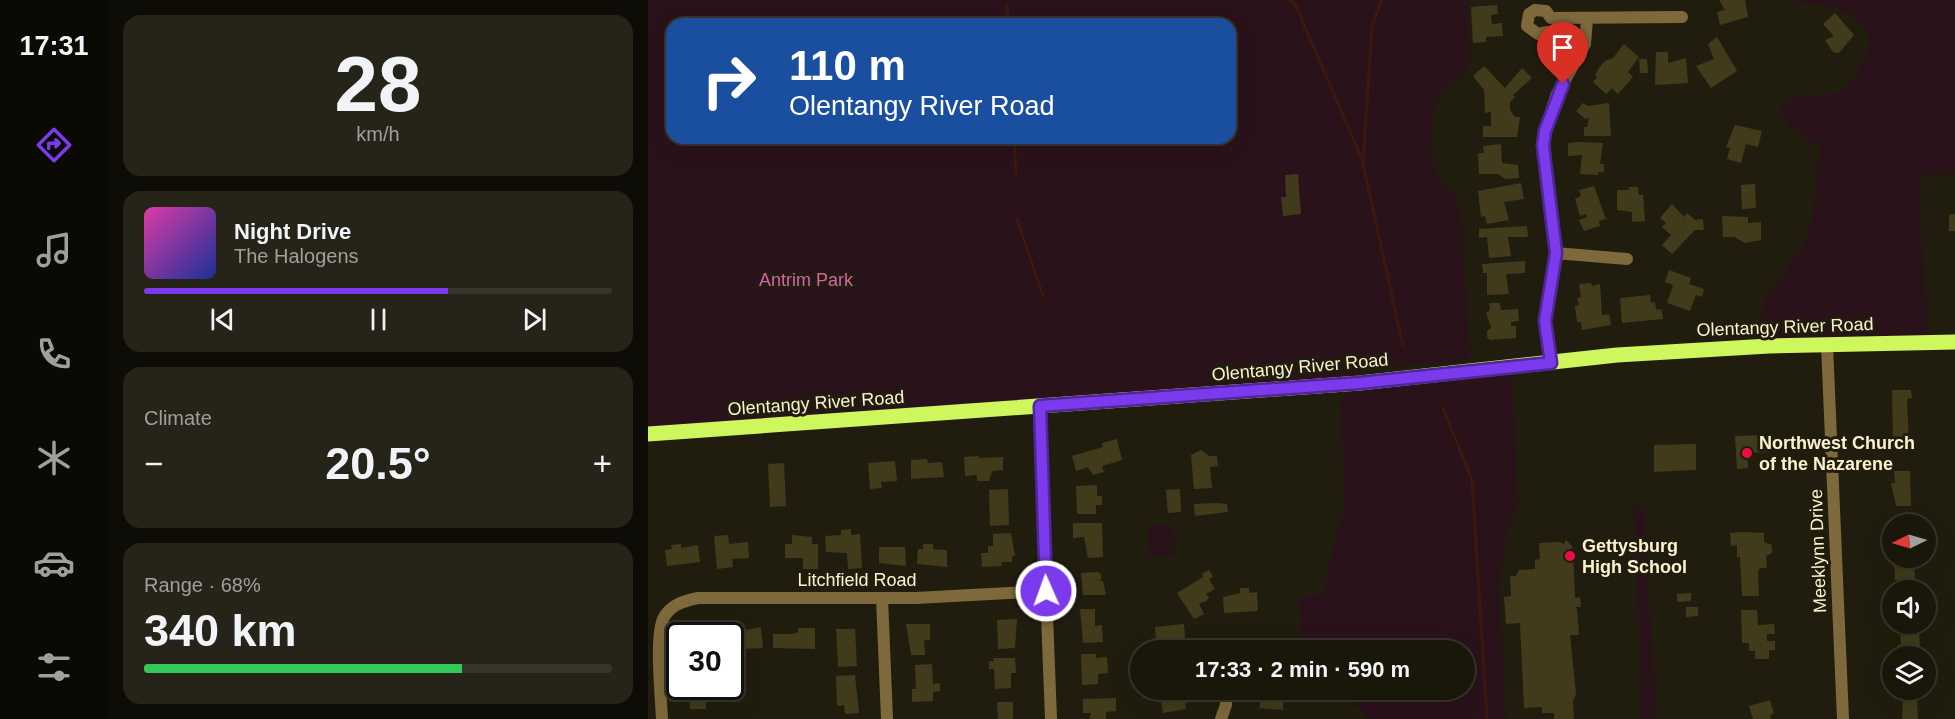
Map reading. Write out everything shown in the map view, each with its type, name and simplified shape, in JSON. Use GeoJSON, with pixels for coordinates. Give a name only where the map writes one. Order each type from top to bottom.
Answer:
{"type":"FeatureCollection","features":[{"type":"Feature","properties":{"kind":"main road","name":"Olentangy River Road"},"geometry":{"type":"LineString","coordinates":[[648,434],[1360,383],[1685,351],[1955,342]]}},
{"type":"Feature","properties":{"kind":"street"},"geometry":{"type":"LineString","coordinates":[[1585,44],[1546,32],[1538,34],[1532,32],[1526,20],[1535,10],[1546,11],[1551,18],[1682,17]]}},
{"type":"Feature","properties":{"kind":"street"},"geometry":{"type":"LineString","coordinates":[[1551,363],[1545,321],[1556,253],[1544,162],[1545,131],[1556,96],[1585,44],[1587,19]]}},
{"type":"Feature","properties":{"kind":"street"},"geometry":{"type":"LineString","coordinates":[[1556,253],[1627,259]]}},
{"type":"Feature","properties":{"kind":"street","name":"Meeklynn Drive"},"geometry":{"type":"LineString","coordinates":[[1827,345],[1843,719]]}},
{"type":"Feature","properties":{"kind":"street"},"geometry":{"type":"LineString","coordinates":[[1040,406],[1051,719]]}},
{"type":"Feature","properties":{"kind":"street","name":"Litchfield Road"},"geometry":{"type":"LineString","coordinates":[[662,719],[660,631],[670,609],[683,601],[698,598],[882,598],[1046,591]]}},
{"type":"Feature","properties":{"kind":"street"},"geometry":{"type":"LineString","coordinates":[[882,598],[886,719]]}},
{"type":"Feature","properties":{"kind":"street"},"geometry":{"type":"LineString","coordinates":[[1221,719],[1226,700]]}},
{"type":"Feature","properties":{"kind":"green space","name":"Antrim Park"},"geometry":{"type":"Polygon","coordinates":[[[648,0],[1468,0],[1470,62],[1463,73],[1437,100],[1433,117],[1432,141],[1436,176],[1455,198],[1461,216],[1470,357],[1465,362],[1360,368],[1360,383],[648,434],[648,0]]]}},
{"type":"Feature","properties":{"kind":"green space"},"geometry":{"type":"Polygon","coordinates":[[[1793,0],[1955,0],[1955,173],[1923,174],[1918,183],[1928,335],[1766,339],[1762,321],[1764,299],[1800,253],[1811,228],[1820,154],[1819,145],[1789,125],[1780,108],[1790,99],[1840,92],[1859,70],[1869,47],[1864,27],[1854,18],[1834,8],[1793,0]]]}},
{"type":"Feature","properties":{"kind":"green space"},"geometry":{"type":"Polygon","coordinates":[[[1512,373],[1518,506],[1507,529],[1499,584],[1506,719],[1367,719],[1361,710],[1349,700],[1475,700],[1475,640],[1303,640],[1298,598],[1322,594],[1326,588],[1334,541],[1345,508],[1340,399],[1347,392],[1512,373]]]}},
{"type":"Feature","properties":{"kind":"green space"},"geometry":{"type":"Polygon","coordinates":[[[1634,504],[1644,514],[1656,719],[1642,719],[1634,504]]]}},
{"type":"Feature","properties":{"kind":"green space"},"geometry":{"type":"Polygon","coordinates":[[[1173,524],[1174,555],[1149,556],[1147,526],[1173,524]]]}},
{"type":"Feature","properties":{"kind":"building"},"geometry":{"type":"Polygon","coordinates":[[[1719,0],[1745,0],[1748,17],[1720,25],[1717,12],[1725,10],[1719,0]]]}},
{"type":"Feature","properties":{"kind":"building"},"geometry":{"type":"Polygon","coordinates":[[[1497,5],[1498,14],[1491,15],[1492,24],[1502,23],[1503,36],[1486,37],[1486,42],[1473,43],[1471,7],[1497,5]]]}},
{"type":"Feature","properties":{"kind":"building"},"geometry":{"type":"Polygon","coordinates":[[[1835,13],[1854,35],[1839,53],[1833,52],[1825,40],[1834,36],[1823,24],[1835,13]]]}},
{"type":"Feature","properties":{"kind":"building"},"geometry":{"type":"Polygon","coordinates":[[[1717,37],[1737,71],[1711,88],[1696,66],[1714,59],[1708,44],[1717,37]]]}},
{"type":"Feature","properties":{"kind":"building"},"geometry":{"type":"Polygon","coordinates":[[[1624,44],[1639,57],[1628,72],[1633,77],[1618,94],[1612,88],[1606,94],[1593,82],[1597,77],[1595,75],[1605,61],[1613,58],[1624,44]]]}},
{"type":"Feature","properties":{"kind":"building"},"geometry":{"type":"Polygon","coordinates":[[[1656,52],[1668,52],[1668,63],[1686,58],[1688,83],[1655,85],[1656,52]]]}},
{"type":"Feature","properties":{"kind":"building"},"geometry":{"type":"Polygon","coordinates":[[[1639,59],[1647,59],[1648,73],[1640,73],[1639,59]]]}},
{"type":"Feature","properties":{"kind":"building"},"geometry":{"type":"Polygon","coordinates":[[[1484,66],[1505,88],[1522,68],[1532,78],[1513,95],[1515,97],[1510,102],[1510,110],[1515,117],[1520,117],[1517,137],[1483,137],[1483,126],[1491,126],[1491,112],[1485,113],[1484,90],[1473,76],[1484,66]]]}},
{"type":"Feature","properties":{"kind":"building"},"geometry":{"type":"Polygon","coordinates":[[[1583,103],[1588,106],[1609,103],[1611,136],[1584,136],[1584,127],[1587,127],[1589,118],[1585,119],[1576,111],[1583,103]]]}},
{"type":"Feature","properties":{"kind":"building"},"geometry":{"type":"Polygon","coordinates":[[[1735,125],[1762,131],[1758,147],[1746,144],[1741,163],[1727,159],[1730,148],[1726,147],[1735,125]]]}},
{"type":"Feature","properties":{"kind":"building"},"geometry":{"type":"Polygon","coordinates":[[[1568,143],[1603,143],[1600,164],[1604,164],[1604,172],[1598,172],[1598,175],[1580,174],[1582,155],[1568,156],[1568,143]]]}},
{"type":"Feature","properties":{"kind":"building"},"geometry":{"type":"Polygon","coordinates":[[[1501,144],[1502,163],[1518,165],[1519,178],[1505,179],[1498,174],[1479,174],[1478,153],[1484,153],[1483,146],[1501,144]]]}},
{"type":"Feature","properties":{"kind":"building"},"geometry":{"type":"Polygon","coordinates":[[[1298,174],[1301,214],[1283,216],[1281,197],[1286,197],[1285,175],[1298,174]]]}},
{"type":"Feature","properties":{"kind":"building"},"geometry":{"type":"Polygon","coordinates":[[[1521,183],[1524,199],[1504,202],[1509,220],[1487,224],[1485,216],[1481,217],[1478,191],[1521,183]]]}},
{"type":"Feature","properties":{"kind":"building"},"geometry":{"type":"Polygon","coordinates":[[[1755,184],[1756,208],[1742,209],[1741,185],[1755,184]]]}},
{"type":"Feature","properties":{"kind":"building"},"geometry":{"type":"Polygon","coordinates":[[[1594,186],[1606,219],[1599,221],[1600,226],[1584,231],[1579,220],[1587,217],[1586,214],[1580,216],[1575,199],[1581,196],[1579,190],[1594,186]]]}},
{"type":"Feature","properties":{"kind":"building"},"geometry":{"type":"Polygon","coordinates":[[[1629,187],[1638,187],[1639,195],[1643,195],[1645,221],[1632,222],[1632,212],[1617,210],[1617,190],[1629,190],[1629,187]]]}},
{"type":"Feature","properties":{"kind":"building"},"geometry":{"type":"Polygon","coordinates":[[[1672,204],[1684,217],[1687,213],[1695,220],[1703,219],[1704,230],[1695,230],[1672,254],[1662,245],[1671,235],[1662,227],[1666,223],[1660,218],[1672,204]]]}},
{"type":"Feature","properties":{"kind":"building"},"geometry":{"type":"Polygon","coordinates":[[[1955,214],[1955,231],[1949,231],[1949,215],[1955,214]]]}},
{"type":"Feature","properties":{"kind":"building"},"geometry":{"type":"Polygon","coordinates":[[[1722,216],[1748,217],[1748,223],[1761,222],[1761,240],[1745,243],[1734,237],[1723,237],[1722,216]]]}},
{"type":"Feature","properties":{"kind":"building"},"geometry":{"type":"Polygon","coordinates":[[[1527,226],[1528,237],[1508,237],[1511,256],[1489,258],[1487,237],[1479,238],[1479,229],[1527,226]]]}},
{"type":"Feature","properties":{"kind":"building"},"geometry":{"type":"Polygon","coordinates":[[[1525,261],[1525,273],[1506,274],[1509,294],[1487,295],[1487,273],[1483,273],[1482,264],[1525,261]]]}},
{"type":"Feature","properties":{"kind":"building"},"geometry":{"type":"Polygon","coordinates":[[[1669,270],[1691,278],[1689,284],[1704,289],[1702,297],[1696,295],[1690,311],[1667,303],[1673,285],[1665,282],[1669,270]]]}},
{"type":"Feature","properties":{"kind":"building"},"geometry":{"type":"Polygon","coordinates":[[[1591,283],[1592,286],[1600,284],[1602,315],[1609,314],[1611,325],[1582,330],[1581,322],[1577,322],[1575,306],[1579,305],[1577,298],[1581,297],[1579,284],[1591,283]]]}},
{"type":"Feature","properties":{"kind":"building"},"geometry":{"type":"Polygon","coordinates":[[[1650,295],[1651,303],[1655,302],[1656,309],[1662,310],[1663,319],[1622,323],[1620,298],[1650,295]]]}},
{"type":"Feature","properties":{"kind":"building"},"geometry":{"type":"Polygon","coordinates":[[[1489,303],[1500,303],[1501,310],[1518,309],[1519,321],[1511,322],[1511,326],[1516,326],[1516,338],[1490,340],[1487,337],[1487,331],[1491,328],[1486,313],[1490,310],[1489,303]]]}},
{"type":"Feature","properties":{"kind":"building"},"geometry":{"type":"Polygon","coordinates":[[[1892,390],[1911,390],[1912,398],[1907,399],[1909,445],[1893,446],[1892,390]]]}},
{"type":"Feature","properties":{"kind":"building","name":"Northwest Church of the Nazarene"},"geometry":{"type":"Polygon","coordinates":[[[1769,435],[1770,452],[1747,453],[1748,468],[1737,469],[1735,436],[1769,435]]]}},
{"type":"Feature","properties":{"kind":"building"},"geometry":{"type":"Polygon","coordinates":[[[1117,439],[1122,460],[1102,466],[1104,472],[1093,475],[1088,467],[1076,471],[1072,456],[1103,447],[1102,443],[1117,439]]]}},
{"type":"Feature","properties":{"kind":"building"},"geometry":{"type":"Polygon","coordinates":[[[1696,444],[1696,470],[1654,472],[1654,445],[1696,444]]]}},
{"type":"Feature","properties":{"kind":"building"},"geometry":{"type":"Polygon","coordinates":[[[1201,450],[1209,456],[1217,456],[1218,466],[1210,467],[1212,488],[1194,489],[1191,455],[1201,450]]]}},
{"type":"Feature","properties":{"kind":"building"},"geometry":{"type":"Polygon","coordinates":[[[979,456],[979,458],[1003,457],[1003,470],[992,471],[989,481],[977,481],[977,475],[965,476],[964,457],[979,456]]]}},
{"type":"Feature","properties":{"kind":"building"},"geometry":{"type":"Polygon","coordinates":[[[927,459],[928,463],[942,462],[944,477],[911,479],[911,460],[927,459]]]}},
{"type":"Feature","properties":{"kind":"building"},"geometry":{"type":"Polygon","coordinates":[[[895,461],[897,481],[881,482],[882,488],[870,489],[868,463],[895,461]]]}},
{"type":"Feature","properties":{"kind":"building"},"geometry":{"type":"Polygon","coordinates":[[[784,463],[786,506],[770,507],[768,464],[784,463]]]}},
{"type":"Feature","properties":{"kind":"building"},"geometry":{"type":"Polygon","coordinates":[[[1894,471],[1910,471],[1911,506],[1896,506],[1891,483],[1895,483],[1894,471]]]}},
{"type":"Feature","properties":{"kind":"building"},"geometry":{"type":"Polygon","coordinates":[[[1097,485],[1097,496],[1102,496],[1102,505],[1096,505],[1096,514],[1077,514],[1076,486],[1097,485]]]}},
{"type":"Feature","properties":{"kind":"building"},"geometry":{"type":"Polygon","coordinates":[[[1008,489],[1009,525],[990,526],[989,490],[1008,489]]]}},
{"type":"Feature","properties":{"kind":"building"},"geometry":{"type":"Polygon","coordinates":[[[1180,489],[1181,512],[1168,513],[1166,490],[1180,489]]]}},
{"type":"Feature","properties":{"kind":"building"},"geometry":{"type":"Polygon","coordinates":[[[1194,504],[1227,504],[1228,512],[1195,516],[1194,504]]]}},
{"type":"Feature","properties":{"kind":"building"},"geometry":{"type":"Polygon","coordinates":[[[1073,523],[1102,523],[1103,557],[1088,558],[1084,537],[1073,538],[1073,523]]]}},
{"type":"Feature","properties":{"kind":"building"},"geometry":{"type":"Polygon","coordinates":[[[851,529],[851,535],[860,534],[862,568],[848,569],[847,553],[826,552],[825,536],[841,535],[841,530],[851,529]]]}},
{"type":"Feature","properties":{"kind":"building"},"geometry":{"type":"Polygon","coordinates":[[[1011,533],[1015,556],[1012,556],[1012,562],[1001,562],[1002,566],[982,567],[981,553],[988,553],[988,546],[993,546],[993,534],[1011,533]]]}},
{"type":"Feature","properties":{"kind":"building"},"geometry":{"type":"Polygon","coordinates":[[[1730,533],[1764,533],[1764,542],[1772,545],[1772,553],[1766,556],[1767,568],[1760,568],[1758,571],[1759,596],[1742,596],[1740,557],[1737,557],[1737,545],[1731,546],[1730,533]]]}},
{"type":"Feature","properties":{"kind":"building"},"geometry":{"type":"Polygon","coordinates":[[[728,535],[729,544],[748,542],[749,558],[732,559],[733,567],[717,569],[714,536],[728,535]]]}},
{"type":"Feature","properties":{"kind":"building"},"geometry":{"type":"Polygon","coordinates":[[[792,535],[812,537],[812,544],[818,544],[818,569],[803,569],[803,558],[785,558],[785,544],[792,544],[792,535]]]}},
{"type":"Feature","properties":{"kind":"building","name":"Gettysburg High School"},"geometry":{"type":"Polygon","coordinates":[[[1566,540],[1573,547],[1570,550],[1573,553],[1575,598],[1580,597],[1581,607],[1575,607],[1579,635],[1570,635],[1576,694],[1573,701],[1574,719],[1554,719],[1554,713],[1542,713],[1542,707],[1524,708],[1520,623],[1506,624],[1504,597],[1511,596],[1510,576],[1516,576],[1519,570],[1535,569],[1535,560],[1540,559],[1539,543],[1560,542],[1564,544],[1566,540]]]}},
{"type":"Feature","properties":{"kind":"building"},"geometry":{"type":"Polygon","coordinates":[[[681,544],[681,548],[698,545],[700,562],[667,566],[665,550],[672,549],[671,545],[681,544]]]}},
{"type":"Feature","properties":{"kind":"building"},"geometry":{"type":"Polygon","coordinates":[[[923,544],[933,544],[933,549],[947,550],[947,567],[917,564],[918,549],[923,549],[923,544]]]}},
{"type":"Feature","properties":{"kind":"building"},"geometry":{"type":"Polygon","coordinates":[[[879,547],[905,547],[906,566],[879,563],[879,547]]]}},
{"type":"Feature","properties":{"kind":"building"},"geometry":{"type":"Polygon","coordinates":[[[1894,568],[1914,568],[1915,579],[1895,580],[1894,568]]]}},
{"type":"Feature","properties":{"kind":"building"},"geometry":{"type":"Polygon","coordinates":[[[1209,570],[1213,577],[1209,579],[1215,589],[1206,594],[1209,598],[1206,601],[1199,604],[1204,614],[1194,619],[1177,593],[1203,577],[1202,574],[1209,570]]]}},
{"type":"Feature","properties":{"kind":"building"},"geometry":{"type":"Polygon","coordinates":[[[1081,573],[1101,574],[1101,580],[1097,581],[1103,581],[1106,595],[1083,595],[1081,573]]]}},
{"type":"Feature","properties":{"kind":"building"},"geometry":{"type":"Polygon","coordinates":[[[1240,588],[1249,588],[1249,593],[1257,592],[1258,611],[1224,613],[1223,597],[1240,593],[1240,588]]]}},
{"type":"Feature","properties":{"kind":"building"},"geometry":{"type":"Polygon","coordinates":[[[1691,593],[1691,601],[1677,602],[1677,594],[1691,593]]]}},
{"type":"Feature","properties":{"kind":"building"},"geometry":{"type":"Polygon","coordinates":[[[1686,607],[1698,607],[1698,616],[1686,617],[1686,607]]]}},
{"type":"Feature","properties":{"kind":"building"},"geometry":{"type":"Polygon","coordinates":[[[1080,609],[1095,609],[1095,626],[1102,625],[1103,642],[1083,643],[1080,609]]]}},
{"type":"Feature","properties":{"kind":"building"},"geometry":{"type":"Polygon","coordinates":[[[1741,610],[1757,610],[1758,625],[1774,624],[1775,634],[1767,634],[1767,641],[1775,641],[1775,650],[1769,650],[1769,659],[1755,659],[1755,651],[1749,651],[1749,643],[1742,643],[1741,610]]]}},
{"type":"Feature","properties":{"kind":"building"},"geometry":{"type":"Polygon","coordinates":[[[1017,619],[1015,648],[998,649],[997,620],[1017,619]]]}},
{"type":"Feature","properties":{"kind":"building"},"geometry":{"type":"Polygon","coordinates":[[[906,624],[930,624],[930,640],[924,640],[925,655],[911,655],[906,624]]]}},
{"type":"Feature","properties":{"kind":"building"},"geometry":{"type":"Polygon","coordinates":[[[1184,624],[1185,640],[1156,640],[1155,627],[1184,624]]]}},
{"type":"Feature","properties":{"kind":"building"},"geometry":{"type":"Polygon","coordinates":[[[761,627],[763,648],[744,649],[744,631],[761,627]]]}},
{"type":"Feature","properties":{"kind":"building"},"geometry":{"type":"Polygon","coordinates":[[[798,628],[815,628],[815,649],[773,648],[773,634],[792,634],[798,632],[798,628]]]}},
{"type":"Feature","properties":{"kind":"building"},"geometry":{"type":"Polygon","coordinates":[[[836,629],[855,629],[857,666],[838,667],[836,629]]]}},
{"type":"Feature","properties":{"kind":"building"},"geometry":{"type":"Polygon","coordinates":[[[1900,634],[1919,634],[1920,646],[1898,646],[1901,644],[1900,634]]]}},
{"type":"Feature","properties":{"kind":"building"},"geometry":{"type":"Polygon","coordinates":[[[1081,654],[1096,654],[1096,658],[1107,657],[1108,673],[1098,674],[1098,684],[1082,685],[1081,654]]]}},
{"type":"Feature","properties":{"kind":"building"},"geometry":{"type":"Polygon","coordinates":[[[993,658],[1015,658],[1016,673],[1011,673],[1011,688],[995,689],[994,669],[989,669],[989,661],[994,661],[993,658]]]}},
{"type":"Feature","properties":{"kind":"building"},"geometry":{"type":"Polygon","coordinates":[[[932,664],[933,684],[940,683],[940,691],[933,692],[933,701],[912,702],[912,689],[916,689],[915,665],[932,664]]]}},
{"type":"Feature","properties":{"kind":"building"},"geometry":{"type":"Polygon","coordinates":[[[855,675],[859,713],[845,714],[844,705],[837,706],[836,676],[855,675]]]}},
{"type":"Feature","properties":{"kind":"building"},"geometry":{"type":"Polygon","coordinates":[[[1116,698],[1116,711],[1106,712],[1106,719],[1089,719],[1091,713],[1083,713],[1083,699],[1116,698]]]}},
{"type":"Feature","properties":{"kind":"building"},"geometry":{"type":"Polygon","coordinates":[[[690,700],[706,700],[706,709],[690,709],[690,700]]]}},
{"type":"Feature","properties":{"kind":"building"},"geometry":{"type":"Polygon","coordinates":[[[1161,700],[1196,700],[1185,703],[1186,709],[1163,713],[1161,700]]]}},
{"type":"Feature","properties":{"kind":"building"},"geometry":{"type":"Polygon","coordinates":[[[1261,700],[1284,700],[1283,710],[1259,708],[1261,700]]]}},
{"type":"Feature","properties":{"kind":"building"},"geometry":{"type":"Polygon","coordinates":[[[1770,700],[1774,714],[1770,715],[1771,719],[1753,719],[1749,706],[1770,700]]]}},
{"type":"Feature","properties":{"kind":"building"},"geometry":{"type":"Polygon","coordinates":[[[1903,700],[1917,700],[1918,719],[1902,719],[1903,700]]]}},
{"type":"Feature","properties":{"kind":"building"},"geometry":{"type":"Polygon","coordinates":[[[997,702],[1013,702],[1013,719],[998,719],[997,702]]]}},
{"type":"Feature","properties":{"kind":"waterway"},"geometry":{"type":"LineString","coordinates":[[1289,0],[1295,4],[1363,162]]}},
{"type":"Feature","properties":{"kind":"waterway"},"geometry":{"type":"LineString","coordinates":[[1382,0],[1372,25],[1363,164],[1403,346]]}},
{"type":"Feature","properties":{"kind":"waterway"},"geometry":{"type":"LineString","coordinates":[[1007,5],[1008,18]]}},
{"type":"Feature","properties":{"kind":"waterway"},"geometry":{"type":"LineString","coordinates":[[1014,144],[1016,173]]}},
{"type":"Feature","properties":{"kind":"waterway"},"geometry":{"type":"LineString","coordinates":[[1017,219],[1043,296]]}},
{"type":"Feature","properties":{"kind":"waterway"},"geometry":{"type":"LineString","coordinates":[[1443,408],[1472,480],[1487,719]]}},
{"type":"Feature","properties":{"kind":"place","name":"Northwest Church of the Nazarene"},"geometry":{"type":"Point","coordinates":[1747,453]}},
{"type":"Feature","properties":{"kind":"place","name":"Gettysburg High School"},"geometry":{"type":"Point","coordinates":[1570,556]}},
{"type":"Feature","properties":{"kind":"route"},"geometry":{"type":"LineString","coordinates":[[1046,591],[1040,406],[1360,383],[1551,363],[1545,321],[1556,253],[1543,146],[1545,131],[1556,96],[1563,84]]}}]}
